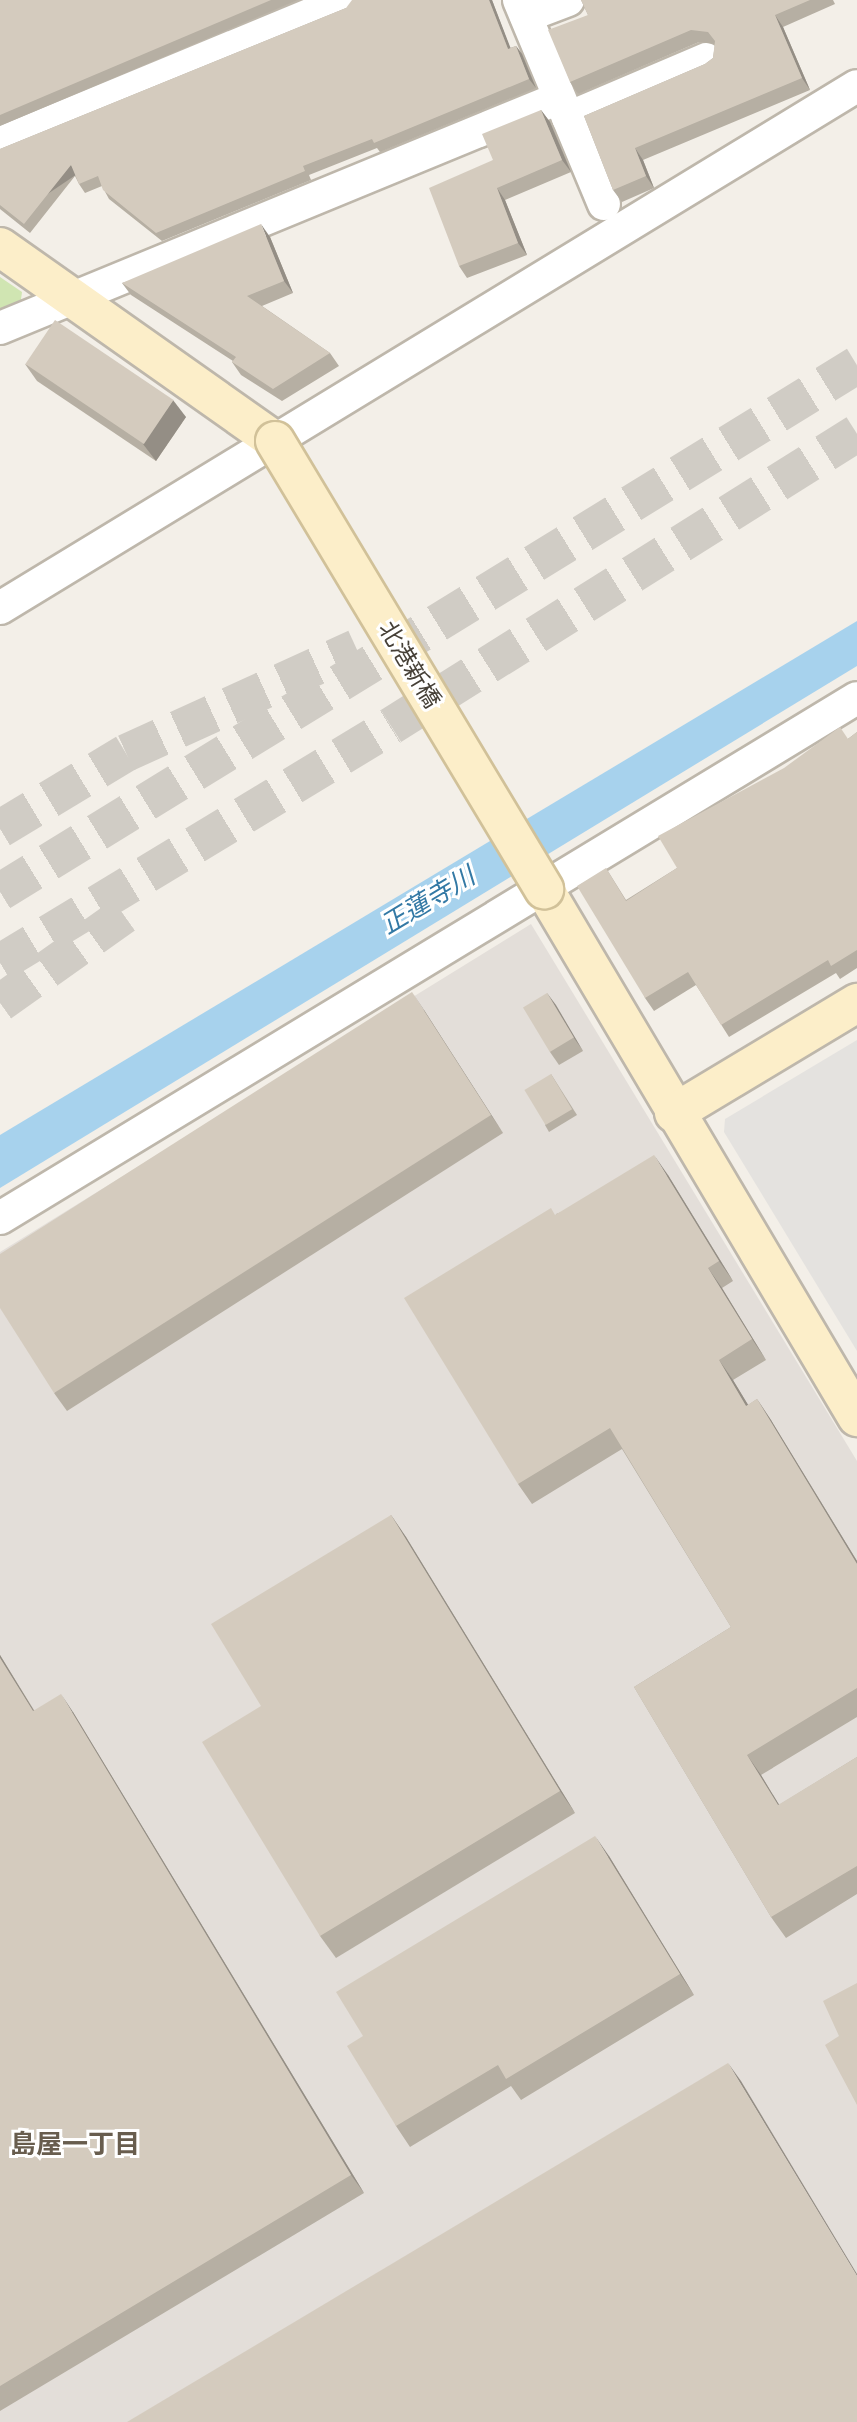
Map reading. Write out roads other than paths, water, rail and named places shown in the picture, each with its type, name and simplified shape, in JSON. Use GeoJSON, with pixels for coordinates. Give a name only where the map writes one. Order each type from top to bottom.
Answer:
{"type":"FeatureCollection","features":[{"type":"Feature","properties":{"kind":"street"},"geometry":{"type":"LineString","coordinates":[[0,143],[345,0]]}},
{"type":"Feature","properties":{"kind":"street"},"geometry":{"type":"LineString","coordinates":[[568,0],[523,8],[604,204]]}},
{"type":"Feature","properties":{"kind":"street"},"geometry":{"type":"LineString","coordinates":[[0,328],[71,298],[564,108],[706,59]]}},
{"type":"Feature","properties":{"kind":"street"},"geometry":{"type":"LineString","coordinates":[[0,608],[857,86]]}},
{"type":"Feature","properties":{"kind":"street"},"geometry":{"type":"LineString","coordinates":[[0,247],[275,441]]}},
{"type":"Feature","properties":{"kind":"street","name":"北港新橋"},"geometry":{"type":"LineString","coordinates":[[275,441],[857,1417]]}},
{"type":"Feature","properties":{"kind":"street"},"geometry":{"type":"LineString","coordinates":[[0,1218],[857,698]]}},
{"type":"Feature","properties":{"kind":"street"},"geometry":{"type":"LineString","coordinates":[[674,1113],[857,1003]]}},
{"type":"Feature","properties":{"kind":"water","name":"正蓮寺川"},"geometry":{"type":"Polygon","coordinates":[[[857,621],[857,666],[0,1188],[0,1135],[857,621]]]}},
{"type":"Feature","properties":{"kind":"tunnel"},"geometry":{"type":"LineString","coordinates":[[0,892],[857,365]]}},
{"type":"Feature","properties":{"kind":"tunnel"},"geometry":{"type":"LineString","coordinates":[[0,963],[391,726],[857,433]]}},
{"type":"Feature","properties":{"kind":"tunnel"},"geometry":{"type":"LineString","coordinates":[[0,829],[126,753],[356,648]]}},
{"type":"Feature","properties":{"kind":"tunnel"},"geometry":{"type":"LineString","coordinates":[[0,1003],[124,915]]}},
{"type":"Feature","properties":{"kind":"district","name":"島屋一丁目"},"geometry":{"type":"Point","coordinates":[75,2145]}}]}
